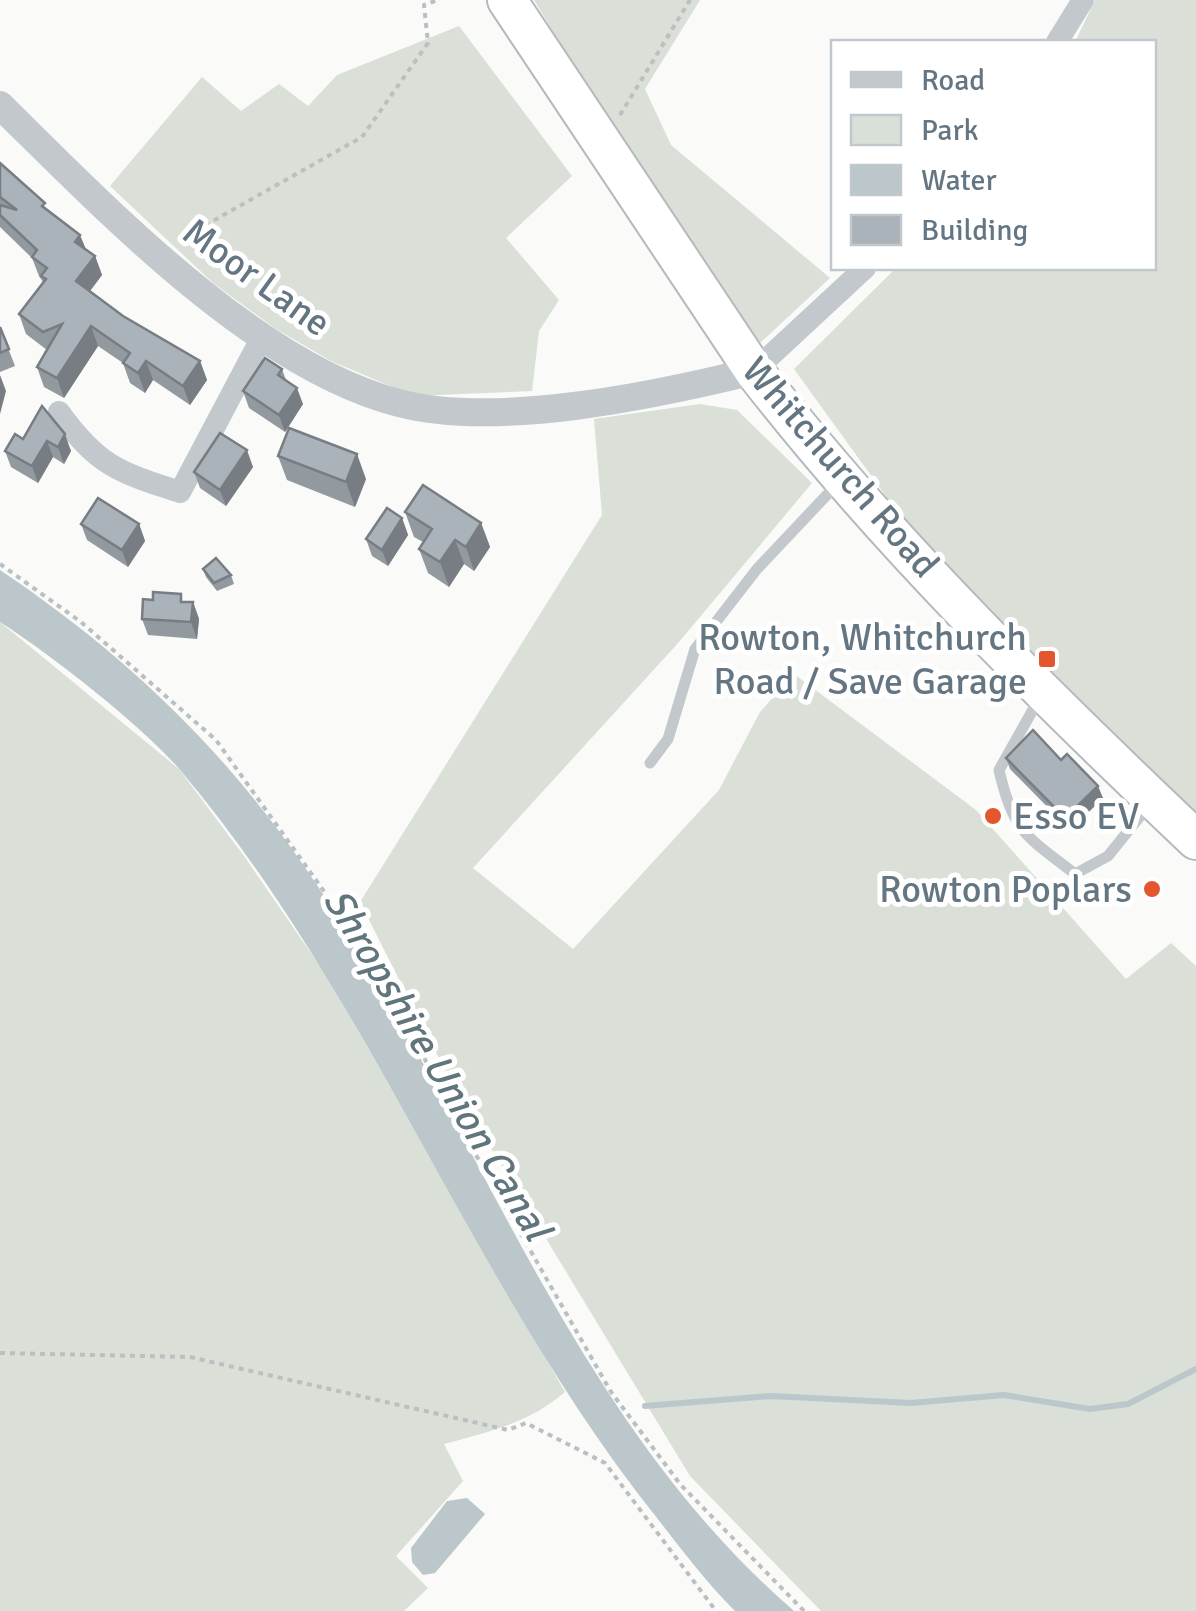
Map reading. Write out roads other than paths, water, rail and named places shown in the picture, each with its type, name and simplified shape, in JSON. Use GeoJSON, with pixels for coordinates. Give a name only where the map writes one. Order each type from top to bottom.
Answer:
{"type":"FeatureCollection","features":[{"type":"Feature","properties":{"kind":"highway","name":"Whitchurch Road"},"geometry":{"type":"LineString","coordinates":[[507,0],[754,371],[843,478],[1043,690],[1196,840]]}},
{"type":"Feature","properties":{"kind":"street"},"geometry":{"type":"LineString","coordinates":[[1057,40],[1084,0]]}},
{"type":"Feature","properties":{"kind":"street","name":"Moor Lane"},"geometry":{"type":"LineString","coordinates":[[0,105],[158,252],[262,337],[348,385],[401,404],[460,410],[613,400],[754,371]]}},
{"type":"Feature","properties":{"kind":"street"},"geometry":{"type":"LineString","coordinates":[[754,371],[863,270]]}},
{"type":"Feature","properties":{"kind":"street"},"geometry":{"type":"LineString","coordinates":[[59,412],[92,455],[122,473],[180,492],[262,337]]}},
{"type":"Feature","properties":{"kind":"lane"},"geometry":{"type":"LineString","coordinates":[[650,763],[668,739],[695,649],[758,569],[843,478]]}},
{"type":"Feature","properties":{"kind":"lane"},"geometry":{"type":"LineString","coordinates":[[1043,690],[998,770],[1008,809],[1021,832],[1075,874],[1108,856],[1154,800]]}},
{"type":"Feature","properties":{"kind":"water"},"geometry":{"type":"Polygon","coordinates":[[[0,570],[88,634],[168,704],[274,824],[366,963],[584,1354],[645,1446],[714,1532],[794,1611],[735,1611],[657,1518],[591,1429],[532,1335],[367,1046],[249,859],[165,753],[121,713],[0,622],[0,570]]]}},
{"type":"Feature","properties":{"kind":"water"},"geometry":{"type":"Polygon","coordinates":[[[467,1498],[485,1514],[435,1573],[423,1575],[412,1562],[411,1548],[447,1501],[467,1498]]]}},
{"type":"Feature","properties":{"kind":"waterway"},"geometry":{"type":"LineString","coordinates":[[645,1406],[771,1396],[911,1403],[1004,1395],[1090,1409],[1128,1404],[1196,1369]]}},
{"type":"Feature","properties":{"kind":"place","name":"Rowton, Whitchurch Road / Save Garage"},"geometry":{"type":"Point","coordinates":[1047,659]}},
{"type":"Feature","properties":{"kind":"place","name":"Esso EV"},"geometry":{"type":"Point","coordinates":[993,816]}},
{"type":"Feature","properties":{"kind":"place","name":"Rowton Poplars"},"geometry":{"type":"Point","coordinates":[1152,889]}},
{"type":"Feature","properties":{"kind":"water label","name":"Shropshire Union Canal"},"geometry":{"type":"Point","coordinates":[438,1064]}}]}
